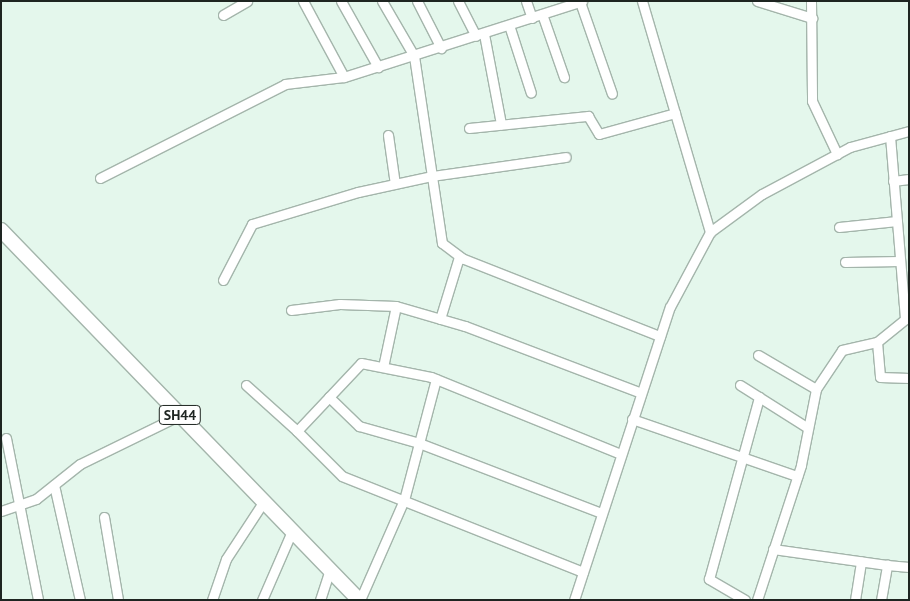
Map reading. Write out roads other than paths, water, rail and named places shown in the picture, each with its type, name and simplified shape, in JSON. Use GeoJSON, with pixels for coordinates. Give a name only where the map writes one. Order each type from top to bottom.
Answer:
{"type":"FeatureCollection","features":[{"type":"Feature","properties":{"kind":"main road","name":"SH44"},"geometry":{"type":"LineString","coordinates":[[1,230],[360,600]]}},
{"type":"Feature","properties":{"kind":"street"},"geometry":{"type":"LineString","coordinates":[[223,15],[247,1]]}},
{"type":"Feature","properties":{"kind":"street"},"geometry":{"type":"LineString","coordinates":[[303,1],[344,77]]}},
{"type":"Feature","properties":{"kind":"street"},"geometry":{"type":"LineString","coordinates":[[341,1],[378,67]]}},
{"type":"Feature","properties":{"kind":"street"},"geometry":{"type":"LineString","coordinates":[[382,1],[414,56],[442,243],[463,259],[660,336]]}},
{"type":"Feature","properties":{"kind":"street"},"geometry":{"type":"LineString","coordinates":[[417,1],[441,48]]}},
{"type":"Feature","properties":{"kind":"street"},"geometry":{"type":"LineString","coordinates":[[458,1],[480,35],[500,124]]}},
{"type":"Feature","properties":{"kind":"street"},"geometry":{"type":"LineString","coordinates":[[526,1],[532,18]]}},
{"type":"Feature","properties":{"kind":"street"},"geometry":{"type":"LineString","coordinates":[[642,1],[710,232]]}},
{"type":"Feature","properties":{"kind":"street"},"geometry":{"type":"LineString","coordinates":[[757,1],[812,18]]}},
{"type":"Feature","properties":{"kind":"street"},"geometry":{"type":"LineString","coordinates":[[811,1],[812,101],[837,154]]}},
{"type":"Feature","properties":{"kind":"street"},"geometry":{"type":"LineString","coordinates":[[100,178],[285,84],[344,77],[441,48],[532,18],[566,4],[581,2],[612,94]]}},
{"type":"Feature","properties":{"kind":"street"},"geometry":{"type":"LineString","coordinates":[[542,14],[564,77]]}},
{"type":"Feature","properties":{"kind":"street"},"geometry":{"type":"LineString","coordinates":[[509,25],[531,94]]}},
{"type":"Feature","properties":{"kind":"street"},"geometry":{"type":"LineString","coordinates":[[469,128],[588,116],[599,134],[675,113]]}},
{"type":"Feature","properties":{"kind":"street"},"geometry":{"type":"LineString","coordinates":[[574,600],[670,307],[710,232],[762,194],[837,154],[909,131]]}},
{"type":"Feature","properties":{"kind":"street"},"geometry":{"type":"LineString","coordinates":[[388,135],[395,184]]}},
{"type":"Feature","properties":{"kind":"street"},"geometry":{"type":"LineString","coordinates":[[757,600],[797,476],[816,389],[842,350],[877,342],[907,318],[903,257],[896,221],[890,136]]}},
{"type":"Feature","properties":{"kind":"street"},"geometry":{"type":"LineString","coordinates":[[223,280],[252,224],[395,184],[432,176],[566,157]]}},
{"type":"Feature","properties":{"kind":"street"},"geometry":{"type":"LineString","coordinates":[[893,181],[909,179]]}},
{"type":"Feature","properties":{"kind":"street"},"geometry":{"type":"LineString","coordinates":[[839,227],[896,221]]}},
{"type":"Feature","properties":{"kind":"street"},"geometry":{"type":"LineString","coordinates":[[845,262],[903,257]]}},
{"type":"Feature","properties":{"kind":"street"},"geometry":{"type":"LineString","coordinates":[[440,319],[459,258],[463,259]]}},
{"type":"Feature","properties":{"kind":"street"},"geometry":{"type":"LineString","coordinates":[[291,310],[340,304],[396,306],[440,319],[641,393]]}},
{"type":"Feature","properties":{"kind":"street"},"geometry":{"type":"LineString","coordinates":[[383,367],[396,306]]}},
{"type":"Feature","properties":{"kind":"street"},"geometry":{"type":"LineString","coordinates":[[877,342],[880,378],[909,378]]}},
{"type":"Feature","properties":{"kind":"street"},"geometry":{"type":"LineString","coordinates":[[758,355],[816,389]]}},
{"type":"Feature","properties":{"kind":"street"},"geometry":{"type":"LineString","coordinates":[[297,430],[361,363],[436,378],[621,454]]}},
{"type":"Feature","properties":{"kind":"street"},"geometry":{"type":"LineString","coordinates":[[360,600],[404,500],[436,378]]}},
{"type":"Feature","properties":{"kind":"street"},"geometry":{"type":"LineString","coordinates":[[246,385],[297,430],[342,476],[583,572]]}},
{"type":"Feature","properties":{"kind":"street"},"geometry":{"type":"LineString","coordinates":[[740,385],[808,428]]}},
{"type":"Feature","properties":{"kind":"street"},"geometry":{"type":"LineString","coordinates":[[329,397],[359,426],[419,443],[601,513]]}},
{"type":"Feature","properties":{"kind":"street"},"geometry":{"type":"LineString","coordinates":[[745,600],[709,579],[759,397]]}},
{"type":"Feature","properties":{"kind":"street"},"geometry":{"type":"LineString","coordinates":[[1,511],[36,499],[80,464],[180,415]]}},
{"type":"Feature","properties":{"kind":"street"},"geometry":{"type":"LineString","coordinates":[[632,419],[797,476]]}},
{"type":"Feature","properties":{"kind":"street"},"geometry":{"type":"LineString","coordinates":[[6,438],[17,506],[38,600]]}},
{"type":"Feature","properties":{"kind":"street"},"geometry":{"type":"LineString","coordinates":[[54,485],[80,600]]}},
{"type":"Feature","properties":{"kind":"street"},"geometry":{"type":"LineString","coordinates":[[212,600],[226,559],[264,501]]}},
{"type":"Feature","properties":{"kind":"street"},"geometry":{"type":"LineString","coordinates":[[104,517],[118,600]]}},
{"type":"Feature","properties":{"kind":"street"},"geometry":{"type":"LineString","coordinates":[[262,600],[292,531]]}},
{"type":"Feature","properties":{"kind":"street"},"geometry":{"type":"LineString","coordinates":[[773,549],[909,567]]}},
{"type":"Feature","properties":{"kind":"street"},"geometry":{"type":"LineString","coordinates":[[855,600],[861,561]]}},
{"type":"Feature","properties":{"kind":"street"},"geometry":{"type":"LineString","coordinates":[[881,600],[886,565]]}},
{"type":"Feature","properties":{"kind":"street"},"geometry":{"type":"LineString","coordinates":[[320,600],[330,570]]}}]}
